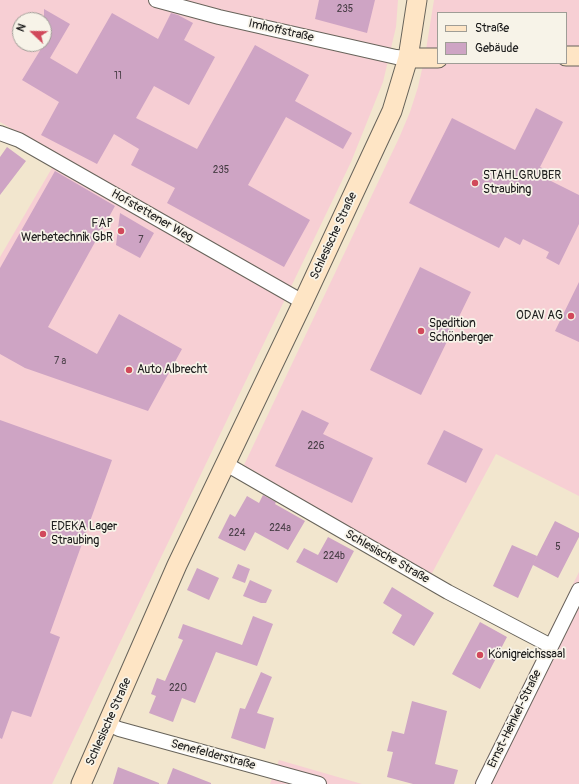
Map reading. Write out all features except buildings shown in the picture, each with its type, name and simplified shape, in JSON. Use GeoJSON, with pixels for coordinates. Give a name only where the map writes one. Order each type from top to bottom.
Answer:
{"type":"FeatureCollection","features":[{"type":"Feature","properties":{"kind":"street","name":"Imhoffstraße"},"geometry":{"type":"LineString","coordinates":[[156,0],[219,17],[396,57],[408,58]]}},
{"type":"Feature","properties":{"kind":"street","name":"Schlesische Straße"},"geometry":{"type":"LineString","coordinates":[[81,784],[178,565],[392,111],[408,58],[416,0]]}},
{"type":"Feature","properties":{"kind":"street"},"geometry":{"type":"LineString","coordinates":[[567,56],[579,56]]}},
{"type":"Feature","properties":{"kind":"street"},"geometry":{"type":"LineString","coordinates":[[408,58],[437,58]]}},
{"type":"Feature","properties":{"kind":"street","name":"Hofstettener Weg"},"geometry":{"type":"LineString","coordinates":[[0,133],[19,140],[303,302]]}},
{"type":"Feature","properties":{"kind":"street","name":"Schlesische Straße"},"geometry":{"type":"LineString","coordinates":[[226,464],[448,592],[551,646]]}},
{"type":"Feature","properties":{"kind":"street","name":"Ernst-Heinkel-Straße"},"geometry":{"type":"LineString","coordinates":[[483,784],[579,590]]}},
{"type":"Feature","properties":{"kind":"street","name":"Senefelderstraße"},"geometry":{"type":"LineString","coordinates":[[108,724],[119,729],[319,784]]}},
{"type":"Feature","properties":{"kind":"shaded area"},"geometry":{"type":"Polygon","coordinates":[[[0,0],[398,0],[396,27],[383,82],[351,162],[52,784],[0,784],[0,257],[59,156],[0,122],[0,0]]]}},
{"type":"Feature","properties":{"kind":"shaded area"},"geometry":{"type":"Polygon","coordinates":[[[434,0],[579,0],[579,496],[496,454],[431,575],[244,465],[399,138],[410,112],[418,87],[425,56],[434,0]]]}},
{"type":"Feature","properties":{"kind":"shaded area"},"geometry":{"type":"Polygon","coordinates":[[[579,572],[579,784],[474,784],[579,572]]]}},
{"type":"Feature","properties":{"kind":"shaded area"},"geometry":{"type":"Polygon","coordinates":[[[279,760],[362,784],[270,784],[279,760]]]}},
{"type":"Feature","properties":{"kind":"place","name":"STAHLGRUBER Straubing"},"geometry":{"type":"Point","coordinates":[475,183]}},
{"type":"Feature","properties":{"kind":"place","name":"FAP Werbetechnik GbR"},"geometry":{"type":"Point","coordinates":[121,231]}},
{"type":"Feature","properties":{"kind":"place","name":"ODAV AG"},"geometry":{"type":"Point","coordinates":[571,316]}},
{"type":"Feature","properties":{"kind":"place","name":"Spedition Schönberger"},"geometry":{"type":"Point","coordinates":[421,331]}},
{"type":"Feature","properties":{"kind":"place","name":"Auto Albrecht"},"geometry":{"type":"Point","coordinates":[129,370]}},
{"type":"Feature","properties":{"kind":"place","name":"EDEKA Lager Straubing"},"geometry":{"type":"Point","coordinates":[43,534]}},
{"type":"Feature","properties":{"kind":"place","name":"Königreichssaal"},"geometry":{"type":"Point","coordinates":[480,655]}}]}
